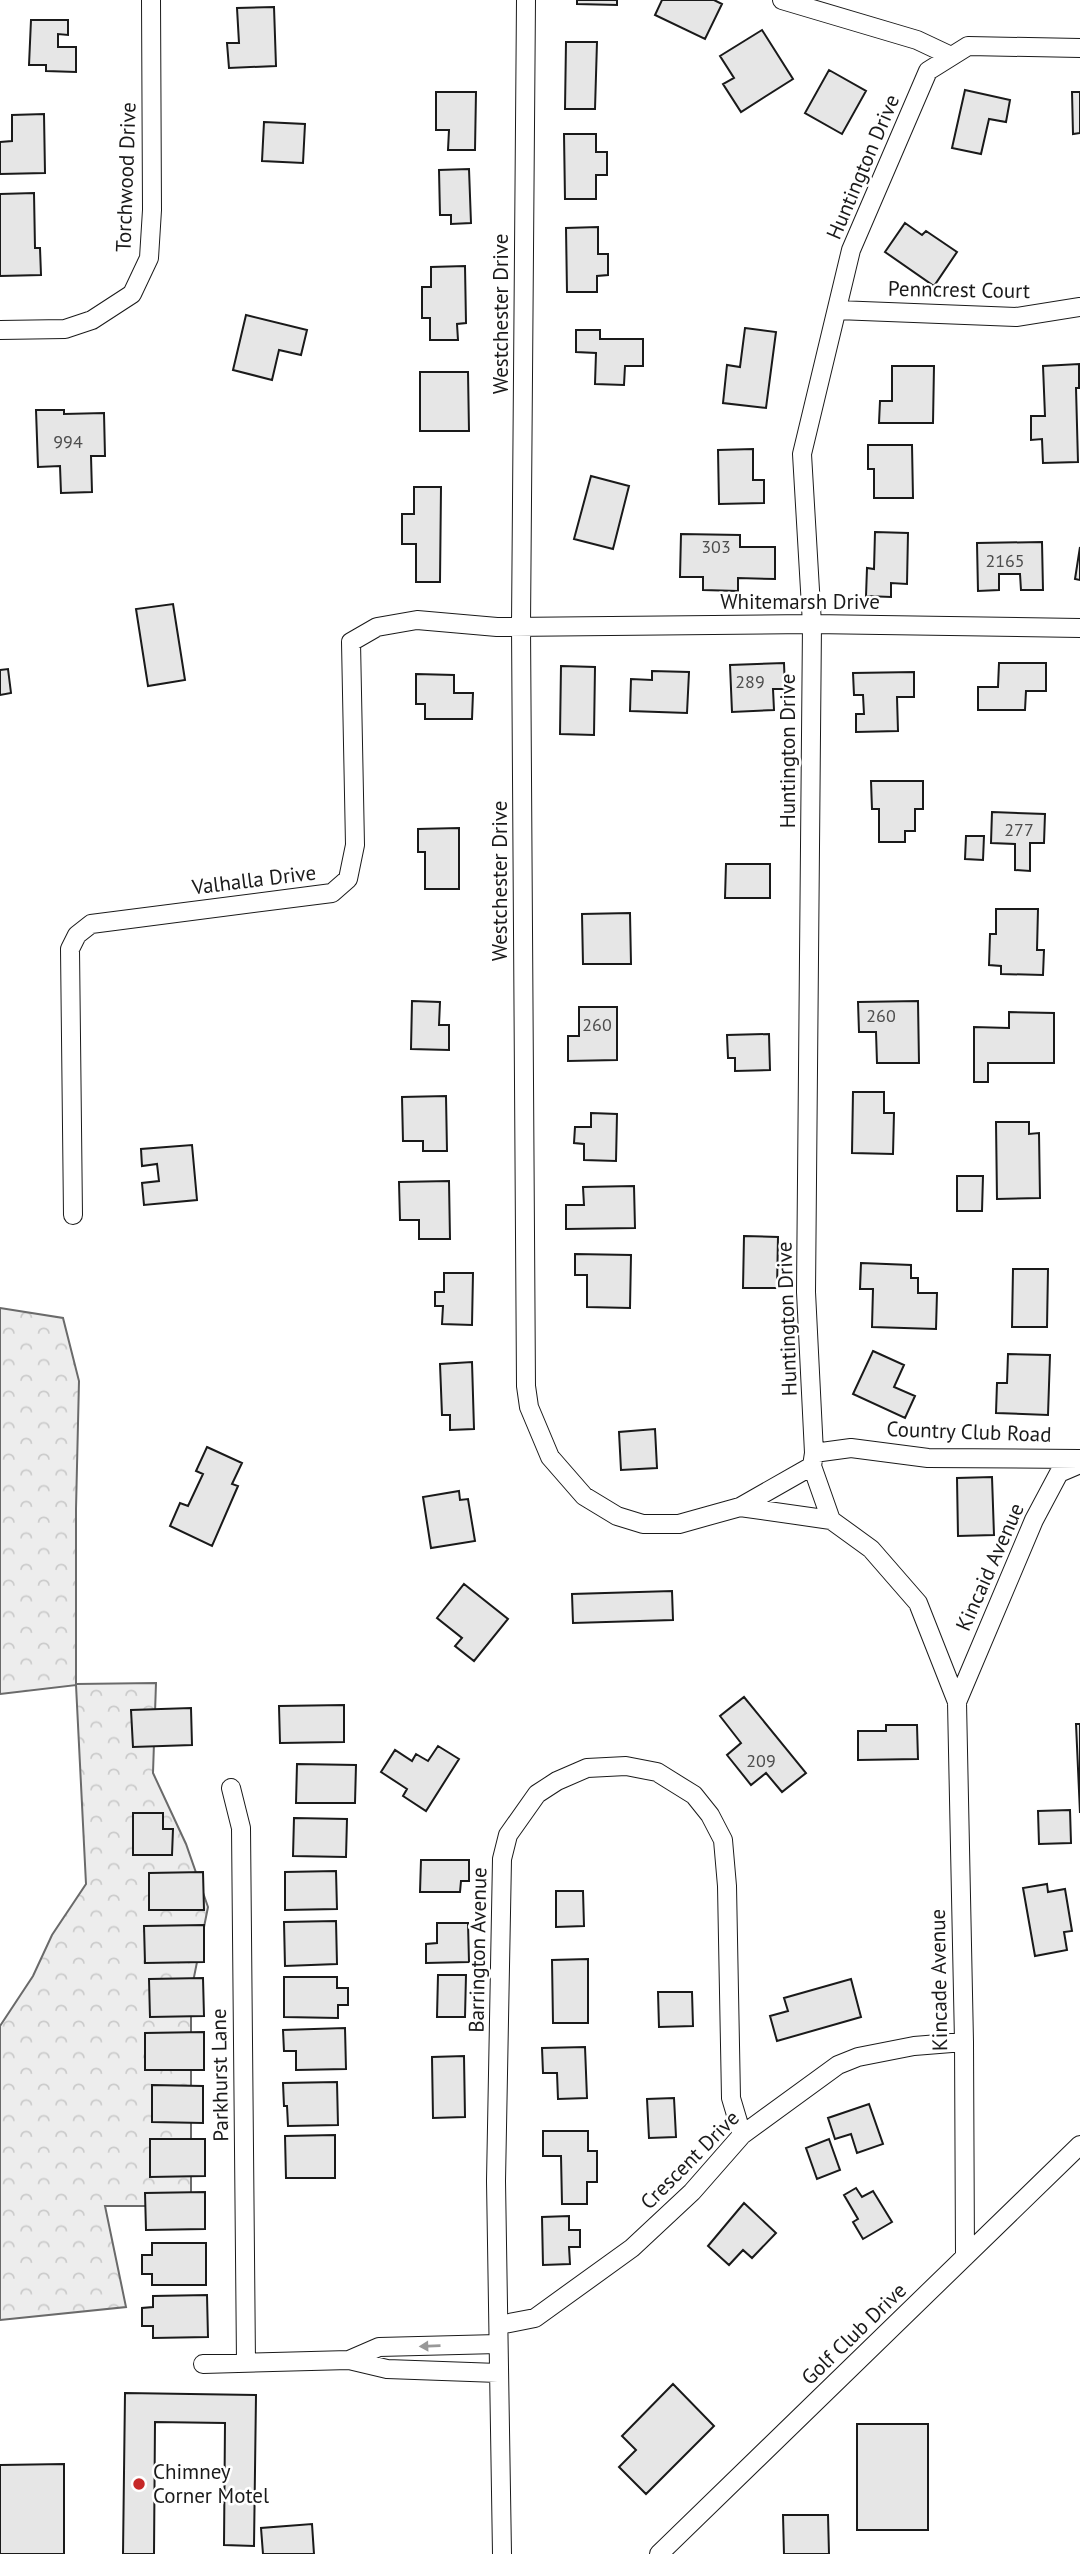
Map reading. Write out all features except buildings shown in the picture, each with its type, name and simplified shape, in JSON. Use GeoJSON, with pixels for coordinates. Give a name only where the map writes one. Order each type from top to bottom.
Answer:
{"type":"FeatureCollection","features":[{"type":"Feature","properties":{"kind":"street","name":"Torchwood Drive"},"geometry":{"type":"LineString","coordinates":[[0,330],[65,329],[92,320],[132,294],[144,270],[149,258],[152,210],[151,0]]}},
{"type":"Feature","properties":{"kind":"street","name":"Westchester Drive"},"geometry":{"type":"LineString","coordinates":[[526,0],[521,626],[525,1372],[529,1408],[550,1457],[584,1496],[617,1516],[643,1524],[679,1524],[740,1507],[813,1460]]}},
{"type":"Feature","properties":{"kind":"street"},"geometry":{"type":"LineString","coordinates":[[782,0],[917,40],[951,56],[968,46],[1080,48]]}},
{"type":"Feature","properties":{"kind":"street","name":"Huntington Drive"},"geometry":{"type":"LineString","coordinates":[[831,1520],[813,1460],[806,1292],[812,624],[802,454],[851,250],[929,71],[951,56]]}},
{"type":"Feature","properties":{"kind":"street","name":"Penncrest Court"},"geometry":{"type":"LineString","coordinates":[[836,310],[1016,317],[1080,307]]}},
{"type":"Feature","properties":{"kind":"street","name":"Valhalla Drive"},"geometry":{"type":"LineString","coordinates":[[73,1215],[70,949],[77,935],[91,924],[332,893],[348,879],[355,845],[351,642],[377,627],[417,620],[497,627],[521,626]]}},
{"type":"Feature","properties":{"kind":"street","name":"Whitemarsh Drive"},"geometry":{"type":"LineString","coordinates":[[521,626],[812,624],[1080,628]]}},
{"type":"Feature","properties":{"kind":"street","name":"Country Club Road"},"geometry":{"type":"LineString","coordinates":[[813,1460],[851,1448],[928,1458],[1080,1462]]}},
{"type":"Feature","properties":{"kind":"street","name":"Kincaid Avenue"},"geometry":{"type":"LineString","coordinates":[[957,1702],[1034,1520],[1059,1473],[1080,1462]]}},
{"type":"Feature","properties":{"kind":"street"},"geometry":{"type":"LineString","coordinates":[[740,1507],[831,1520],[871,1549],[918,1603],[957,1702]]}},
{"type":"Feature","properties":{"kind":"street","name":"Kincade Avenue"},"geometry":{"type":"LineString","coordinates":[[957,1702],[965,2257]]}},
{"type":"Feature","properties":{"kind":"street","name":"Barrington Avenue"},"geometry":{"type":"LineString","coordinates":[[502,2554],[496,2181],[502,1858],[508,1835],[537,1794],[557,1780],[587,1768],[626,1766],[657,1772],[694,1795],[710,1815],[723,1839],[727,1886],[731,2098],[742,2135]]}},
{"type":"Feature","properties":{"kind":"street","name":"Parkhurst Lane"},"geometry":{"type":"LineString","coordinates":[[231,1788],[241,1828],[246,2363]]}},
{"type":"Feature","properties":{"kind":"street","name":"Crescent Drive"},"geometry":{"type":"LineString","coordinates":[[499,2325],[535,2318],[632,2248],[692,2192],[742,2135],[838,2065],[858,2057],[914,2046],[964,2042]]}},
{"type":"Feature","properties":{"kind":"street","name":"Golf Club Drive"},"geometry":{"type":"LineString","coordinates":[[659,2554],[1080,2145]]}},
{"type":"Feature","properties":{"kind":"street"},"geometry":{"type":"LineString","coordinates":[[349,2360],[379,2347],[498,2344]]}},
{"type":"Feature","properties":{"kind":"street"},"geometry":{"type":"LineString","coordinates":[[203,2364],[349,2360],[387,2369],[498,2373]]}},
{"type":"Feature","properties":{"kind":"green space"},"geometry":{"type":"Polygon","coordinates":[[[0,1308],[63,1318],[79,1381],[76,1684],[156,1683],[153,1773],[186,1844],[208,1907],[191,1992],[191,2206],[105,2206],[126,2307],[0,2320],[0,2026],[33,1976],[52,1935],[86,1884],[76,1685],[0,1694],[0,1308]]]}},
{"type":"Feature","properties":{"kind":"place","name":"Chimney Corner Motel"},"geometry":{"type":"Point","coordinates":[139,2484]}}]}
